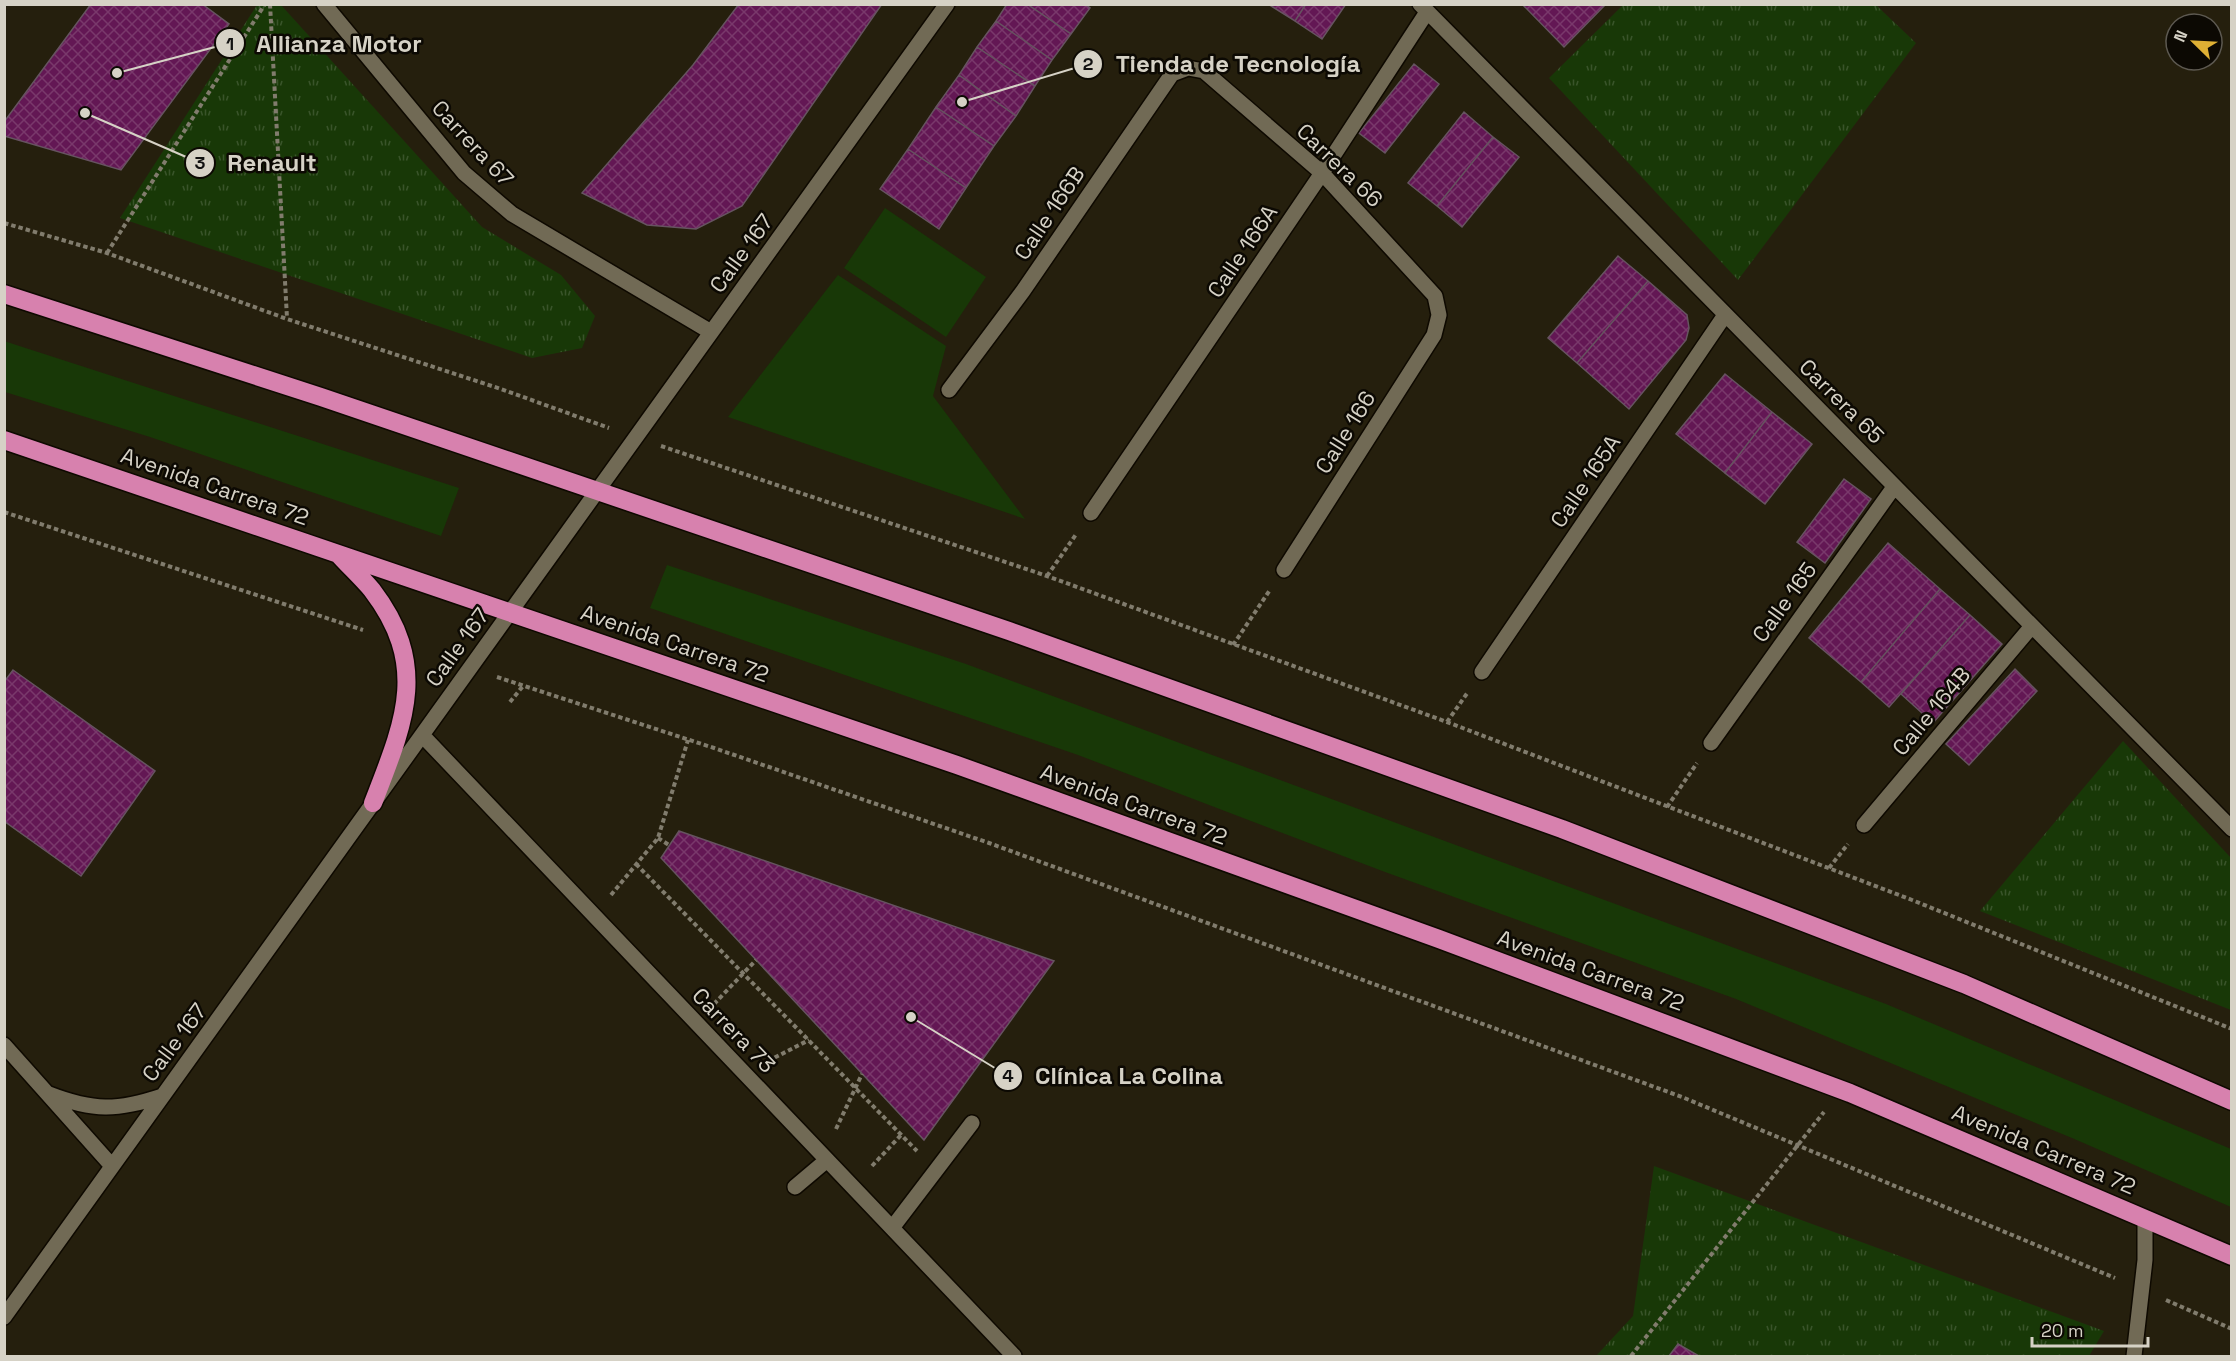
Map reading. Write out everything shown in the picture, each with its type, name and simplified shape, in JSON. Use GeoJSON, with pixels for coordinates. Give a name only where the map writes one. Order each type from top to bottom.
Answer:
{"type":"FeatureCollection","features":[{"type":"Feature","properties":{"kind":"highway"},"geometry":{"type":"LineString","coordinates":[[4,294],[321,397],[1009,632],[1562,829],[1964,984],[2232,1101]]}},
{"type":"Feature","properties":{"kind":"highway","name":"Avenida Carrera 72"},"geometry":{"type":"LineString","coordinates":[[4,440],[957,765],[1439,939],[1842,1089],[2232,1256]]}},
{"type":"Feature","properties":{"kind":"highway"},"geometry":{"type":"LineString","coordinates":[[337,552],[371,589],[386,611],[402,643],[406,672],[406,707],[395,747],[373,803]]}},
{"type":"Feature","properties":{"kind":"street","name":"Carrera 67"},"geometry":{"type":"LineString","coordinates":[[324,4],[464,172],[484,191],[512,214],[711,332]]}},
{"type":"Feature","properties":{"kind":"street","name":"Calle 167"},"geometry":{"type":"LineString","coordinates":[[4,1317],[162,1096],[209,1035],[947,4]]}},
{"type":"Feature","properties":{"kind":"street","name":"Calle 166A"},"geometry":{"type":"LineString","coordinates":[[1091,513],[1322,173],[1423,8]]}},
{"type":"Feature","properties":{"kind":"street","name":"Carrera 65"},"geometry":{"type":"LineString","coordinates":[[1423,8],[2232,829]]}},
{"type":"Feature","properties":{"kind":"street","name":"Carrera 66"},"geometry":{"type":"LineString","coordinates":[[1188,68],[1204,71],[1322,173],[1435,296],[1439,315]]}},
{"type":"Feature","properties":{"kind":"street","name":"Calle 166B"},"geometry":{"type":"LineString","coordinates":[[949,390],[1023,291],[1172,74],[1188,68]]}},
{"type":"Feature","properties":{"kind":"street","name":"Calle 166"},"geometry":{"type":"LineString","coordinates":[[1284,570],[1434,335],[1439,315]]}},
{"type":"Feature","properties":{"kind":"street","name":"Calle 165A"},"geometry":{"type":"LineString","coordinates":[[1482,672],[1725,315]]}},
{"type":"Feature","properties":{"kind":"street","name":"Calle 165"},"geometry":{"type":"LineString","coordinates":[[1711,743],[1894,487]]}},
{"type":"Feature","properties":{"kind":"street","name":"Calle 164B"},"geometry":{"type":"LineString","coordinates":[[1864,825],[2032,626]]}},
{"type":"Feature","properties":{"kind":"street","name":"Carrera 73"},"geometry":{"type":"LineString","coordinates":[[422,735],[1014,1356]]}},
{"type":"Feature","properties":{"kind":"street"},"geometry":{"type":"LineString","coordinates":[[4,1045],[112,1166]]}},
{"type":"Feature","properties":{"kind":"street"},"geometry":{"type":"LineString","coordinates":[[46,1092],[74,1103],[103,1108],[134,1106],[162,1096]]}},
{"type":"Feature","properties":{"kind":"street"},"geometry":{"type":"LineString","coordinates":[[892,1228],[972,1123]]}},
{"type":"Feature","properties":{"kind":"street"},"geometry":{"type":"LineString","coordinates":[[795,1187],[827,1160]]}},
{"type":"Feature","properties":{"kind":"street"},"geometry":{"type":"LineString","coordinates":[[2134,1356],[2146,1241],[2145,1219]]}},
{"type":"Feature","properties":{"kind":"path"},"geometry":{"type":"LineString","coordinates":[[107,253],[268,4]]}},
{"type":"Feature","properties":{"kind":"path"},"geometry":{"type":"LineString","coordinates":[[268,4],[287,319]]}},
{"type":"Feature","properties":{"kind":"path"},"geometry":{"type":"LineString","coordinates":[[4,223],[107,253],[287,319],[501,389],[636,438],[1047,576],[1447,722],[1912,900],[2232,1029]]}},
{"type":"Feature","properties":{"kind":"path"},"geometry":{"type":"LineString","coordinates":[[4,512],[402,643]]}},
{"type":"Feature","properties":{"kind":"path"},"geometry":{"type":"LineString","coordinates":[[1047,576],[1091,513]]}},
{"type":"Feature","properties":{"kind":"path"},"geometry":{"type":"LineString","coordinates":[[1233,645],[1284,570]]}},
{"type":"Feature","properties":{"kind":"path"},"geometry":{"type":"LineString","coordinates":[[470,668],[989,843],[1682,1097],[1799,1144],[2232,1329]]}},
{"type":"Feature","properties":{"kind":"path"},"geometry":{"type":"LineString","coordinates":[[1447,722],[1482,672]]}},
{"type":"Feature","properties":{"kind":"path"},"geometry":{"type":"LineString","coordinates":[[510,702],[523,686]]}},
{"type":"Feature","properties":{"kind":"path"},"geometry":{"type":"LineString","coordinates":[[610,896],[658,838],[688,740]]}},
{"type":"Feature","properties":{"kind":"path"},"geometry":{"type":"LineString","coordinates":[[1667,807],[1711,743]]}},
{"type":"Feature","properties":{"kind":"path"},"geometry":{"type":"LineString","coordinates":[[658,838],[669,846]]}},
{"type":"Feature","properties":{"kind":"path"},"geometry":{"type":"LineString","coordinates":[[636,864],[917,1151]]}},
{"type":"Feature","properties":{"kind":"path"},"geometry":{"type":"LineString","coordinates":[[713,1004],[756,960]]}},
{"type":"Feature","properties":{"kind":"path"},"geometry":{"type":"LineString","coordinates":[[768,1062],[809,1040]]}},
{"type":"Feature","properties":{"kind":"path"},"geometry":{"type":"LineString","coordinates":[[835,1132],[862,1074]]}},
{"type":"Feature","properties":{"kind":"path"},"geometry":{"type":"LineString","coordinates":[[1631,1356],[1842,1089]]}},
{"type":"Feature","properties":{"kind":"path"},"geometry":{"type":"LineString","coordinates":[[869,1169],[901,1135]]}},
{"type":"Feature","properties":{"kind":"green space"},"geometry":{"type":"Polygon","coordinates":[[[1624,4],[1876,5],[1916,43],[1738,280],[1549,78],[1624,4]]]}},
{"type":"Feature","properties":{"kind":"green space"},"geometry":{"type":"Polygon","coordinates":[[[257,5],[281,5],[482,227],[561,275],[595,316],[582,348],[532,358],[120,218],[257,5]]]}},
{"type":"Feature","properties":{"kind":"green space"},"geometry":{"type":"Polygon","coordinates":[[[885,208],[986,277],[946,337],[844,268],[885,208]]]}},
{"type":"Feature","properties":{"kind":"green space"},"geometry":{"type":"Polygon","coordinates":[[[838,275],[946,346],[933,396],[1025,519],[728,417],[838,275]]]}},
{"type":"Feature","properties":{"kind":"green space"},"geometry":{"type":"Polygon","coordinates":[[[4,341],[459,488],[441,536],[150,437],[5,392],[4,341]]]}},
{"type":"Feature","properties":{"kind":"green space"},"geometry":{"type":"Polygon","coordinates":[[[667,565],[966,664],[1886,1004],[2231,1149],[2231,1207],[2072,1138],[1736,999],[1385,872],[1078,755],[650,608],[667,565]]]}},
{"type":"Feature","properties":{"kind":"green space"},"geometry":{"type":"Polygon","coordinates":[[[2123,741],[2231,858],[2231,1010],[1980,911],[2123,741]]]}},
{"type":"Feature","properties":{"kind":"green space"},"geometry":{"type":"Polygon","coordinates":[[[1654,1166],[2104,1331],[2089,1356],[1699,1356],[1678,1344],[1669,1356],[1596,1356],[1633,1316],[1654,1166]]]}},
{"type":"Feature","properties":{"kind":"building"},"geometry":{"type":"Polygon","coordinates":[[[91,4],[202,4],[229,24],[121,170],[4,136],[4,122],[91,4]]]}},
{"type":"Feature","properties":{"kind":"building"},"geometry":{"type":"Polygon","coordinates":[[[739,4],[882,4],[742,206],[696,229],[647,225],[582,193],[693,65],[739,4]]]}},
{"type":"Feature","properties":{"kind":"building"},"geometry":{"type":"Polygon","coordinates":[[[1007,4],[1027,4],[1071,34],[1052,60],[996,21],[1007,4]]]}},
{"type":"Feature","properties":{"kind":"building"},"geometry":{"type":"Polygon","coordinates":[[[1027,4],[1085,4],[1090,8],[1071,34],[1027,4]]]}},
{"type":"Feature","properties":{"kind":"building"},"geometry":{"type":"Polygon","coordinates":[[[1268,4],[1306,4],[1295,21],[1268,4]]]}},
{"type":"Feature","properties":{"kind":"building"},"geometry":{"type":"Polygon","coordinates":[[[1306,4],[1346,4],[1322,39],[1295,21],[1306,4]]]}},
{"type":"Feature","properties":{"kind":"building"},"geometry":{"type":"Polygon","coordinates":[[[1522,4],[1606,4],[1564,47],[1522,4]]]}},
{"type":"Feature","properties":{"kind":"building"},"geometry":{"type":"Polygon","coordinates":[[[996,21],[1052,60],[1035,86],[977,47],[996,21]]]}},
{"type":"Feature","properties":{"kind":"building"},"geometry":{"type":"Polygon","coordinates":[[[977,47],[1035,86],[1016,116],[959,75],[977,47]]]}},
{"type":"Feature","properties":{"kind":"building"},"geometry":{"type":"Polygon","coordinates":[[[1414,64],[1439,84],[1385,153],[1359,133],[1414,64]]]}},
{"type":"Feature","properties":{"kind":"building"},"geometry":{"type":"Polygon","coordinates":[[[959,75],[1016,116],[994,146],[936,107],[959,75]]]}},
{"type":"Feature","properties":{"kind":"building"},"geometry":{"type":"Polygon","coordinates":[[[936,107],[994,146],[966,188],[908,149],[936,107]]]}},
{"type":"Feature","properties":{"kind":"building"},"geometry":{"type":"Polygon","coordinates":[[[1464,112],[1493,137],[1437,206],[1408,183],[1464,112]]]}},
{"type":"Feature","properties":{"kind":"building"},"geometry":{"type":"Polygon","coordinates":[[[1493,137],[1519,157],[1462,227],[1437,206],[1493,137]]]}},
{"type":"Feature","properties":{"kind":"building"},"geometry":{"type":"Polygon","coordinates":[[[908,149],[966,188],[939,229],[880,189],[908,149]]]}},
{"type":"Feature","properties":{"kind":"building"},"geometry":{"type":"Polygon","coordinates":[[[1618,256],[1648,281],[1577,363],[1548,338],[1618,256]]]}},
{"type":"Feature","properties":{"kind":"building"},"geometry":{"type":"Polygon","coordinates":[[[1648,281],[1687,315],[1689,328],[1686,340],[1629,409],[1577,363],[1648,281]]]}},
{"type":"Feature","properties":{"kind":"building"},"geometry":{"type":"Polygon","coordinates":[[[1725,374],[1772,412],[1725,473],[1676,434],[1725,374]]]}},
{"type":"Feature","properties":{"kind":"building"},"geometry":{"type":"Polygon","coordinates":[[[1772,412],[1812,444],[1765,504],[1725,473],[1772,412]]]}},
{"type":"Feature","properties":{"kind":"building"},"geometry":{"type":"Polygon","coordinates":[[[1844,479],[1871,499],[1825,563],[1797,542],[1844,479]]]}},
{"type":"Feature","properties":{"kind":"building"},"geometry":{"type":"Polygon","coordinates":[[[1888,543],[1940,589],[1861,682],[1809,638],[1888,543]]]}},
{"type":"Feature","properties":{"kind":"building"},"geometry":{"type":"Polygon","coordinates":[[[1940,589],[1970,615],[1889,707],[1861,682],[1940,589]]]}},
{"type":"Feature","properties":{"kind":"building"},"geometry":{"type":"Polygon","coordinates":[[[1970,615],[2002,644],[1933,723],[1901,694],[1970,615]]]}},
{"type":"Feature","properties":{"kind":"building"},"geometry":{"type":"Polygon","coordinates":[[[2015,669],[2037,691],[1969,765],[1946,744],[2015,669]]]}},
{"type":"Feature","properties":{"kind":"building"},"geometry":{"type":"Polygon","coordinates":[[[13,670],[155,771],[81,876],[4,821],[4,682],[13,670]]]}},
{"type":"Feature","properties":{"kind":"building"},"geometry":{"type":"Polygon","coordinates":[[[679,831],[1054,961],[924,1140],[661,858],[679,831]]]}},
{"type":"Feature","properties":{"kind":"building"},"geometry":{"type":"Polygon","coordinates":[[[1678,1344],[1699,1356],[1669,1356],[1678,1344]]]}},
{"type":"Feature","properties":{"kind":"place","name":"Allianza Motor"},"geometry":{"type":"Point","coordinates":[117,73]}},
{"type":"Feature","properties":{"kind":"place","name":"Tienda de Tecnología"},"geometry":{"type":"Point","coordinates":[962,102]}},
{"type":"Feature","properties":{"kind":"place","name":"Renault"},"geometry":{"type":"Point","coordinates":[85,113]}},
{"type":"Feature","properties":{"kind":"place","name":"Clínica La Colina"},"geometry":{"type":"Point","coordinates":[911,1017]}}]}
